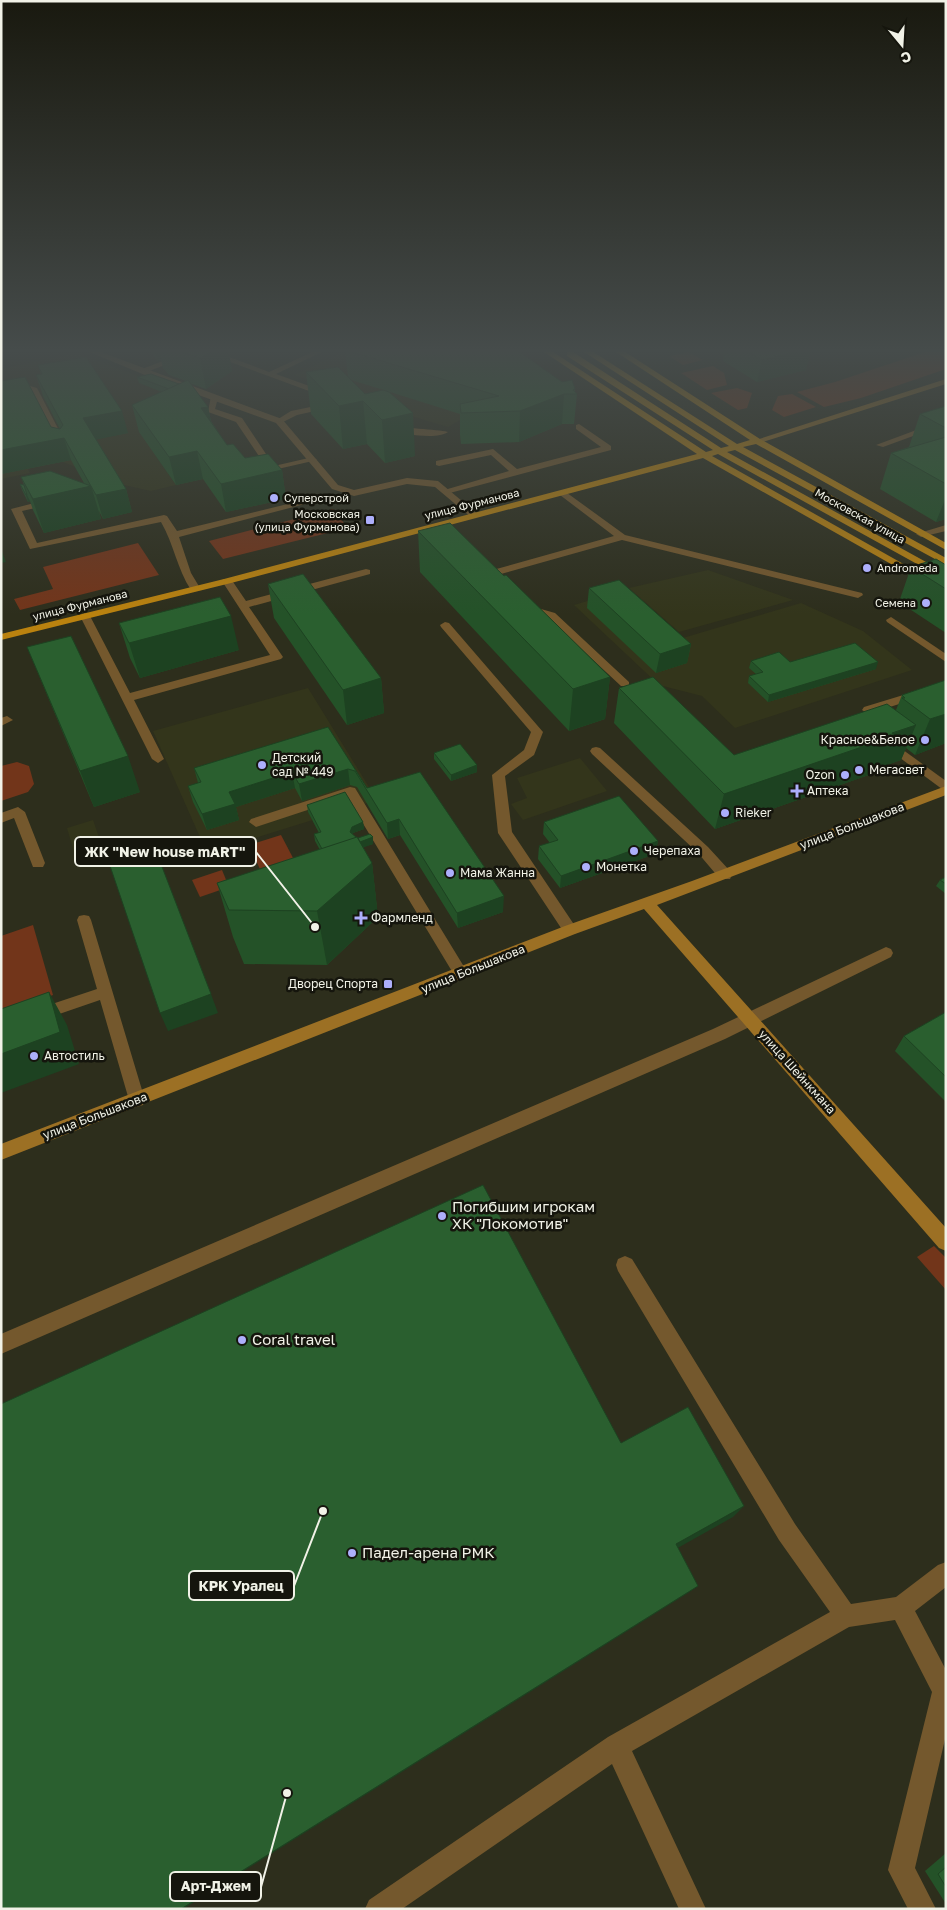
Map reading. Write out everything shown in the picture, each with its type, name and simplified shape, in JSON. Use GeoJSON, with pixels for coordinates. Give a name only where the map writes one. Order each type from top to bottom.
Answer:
{"type":"FeatureCollection","features":[{"type":"Feature","properties":{"kind":"main road"},"geometry":{"type":"LineString","coordinates":[[677,437],[706,456],[946,592]]}},
{"type":"Feature","properties":{"kind":"main road","name":"Московская улица"},"geometry":{"type":"LineString","coordinates":[[698,437],[734,460],[946,577]]}},
{"type":"Feature","properties":{"kind":"main road","name":"Московская улица"},"geometry":{"type":"LineString","coordinates":[[722,437],[750,455],[946,562]]}},
{"type":"Feature","properties":{"kind":"main road","name":"Московская улица"},"geometry":{"type":"LineString","coordinates":[[751,437],[946,547]]}},
{"type":"Feature","properties":{"kind":"main road","name":"улица Фурманова"},"geometry":{"type":"LineString","coordinates":[[1,637],[227,581],[757,441]]}},
{"type":"Feature","properties":{"kind":"street"},"geometry":{"type":"LineString","coordinates":[[58,437],[64,448]]}},
{"type":"Feature","properties":{"kind":"street"},"geometry":{"type":"LineString","coordinates":[[251,437],[272,469],[313,460]]}},
{"type":"Feature","properties":{"kind":"street"},"geometry":{"type":"LineString","coordinates":[[293,437],[335,487],[354,493],[407,481],[438,484],[475,516]]}},
{"type":"Feature","properties":{"kind":"street"},"geometry":{"type":"LineString","coordinates":[[446,491],[608,448],[593,437]]}},
{"type":"Feature","properties":{"kind":"street","name":"улица Фурманова"},"geometry":{"type":"LineString","coordinates":[[757,441],[769,437]]}},
{"type":"Feature","properties":{"kind":"street"},"geometry":{"type":"LineString","coordinates":[[880,445],[902,437]]}},
{"type":"Feature","properties":{"kind":"street"},"geometry":{"type":"LineString","coordinates":[[439,463],[493,452],[516,473]]}},
{"type":"Feature","properties":{"kind":"street"},"geometry":{"type":"LineString","coordinates":[[49,492],[14,506],[34,548],[164,518],[174,535],[186,573],[195,588]]}},
{"type":"Feature","properties":{"kind":"street"},"geometry":{"type":"LineString","coordinates":[[563,493],[622,537],[858,595]]}},
{"type":"Feature","properties":{"kind":"street"},"geometry":{"type":"LineString","coordinates":[[16,509],[60,500]]}},
{"type":"Feature","properties":{"kind":"street"},"geometry":{"type":"LineString","coordinates":[[174,535],[300,504]]}},
{"type":"Feature","properties":{"kind":"street"},"geometry":{"type":"LineString","coordinates":[[441,525],[452,536]]}},
{"type":"Feature","properties":{"kind":"street"},"geometry":{"type":"LineString","coordinates":[[921,534],[946,528]]}},
{"type":"Feature","properties":{"kind":"street"},"geometry":{"type":"LineString","coordinates":[[498,587],[483,572],[622,537]]}},
{"type":"Feature","properties":{"kind":"street"},"geometry":{"type":"LineString","coordinates":[[243,605],[366,572]]}},
{"type":"Feature","properties":{"kind":"street"},"geometry":{"type":"LineString","coordinates":[[126,698],[277,657],[227,581]]}},
{"type":"Feature","properties":{"kind":"street"},"geometry":{"type":"LineString","coordinates":[[515,605],[550,615],[624,684]]}},
{"type":"Feature","properties":{"kind":"street"},"geometry":{"type":"LineString","coordinates":[[85,616],[158,760]]}},
{"type":"Feature","properties":{"kind":"street"},"geometry":{"type":"LineString","coordinates":[[891,620],[946,659]]}},
{"type":"Feature","properties":{"kind":"street"},"geometry":{"type":"LineString","coordinates":[[445,626],[537,732],[530,752],[498,775],[505,833],[570,930]]}},
{"type":"Feature","properties":{"kind":"street"},"geometry":{"type":"LineString","coordinates":[[853,715],[946,685]]}},
{"type":"Feature","properties":{"kind":"street"},"geometry":{"type":"LineString","coordinates":[[875,733],[946,789]]}},
{"type":"Feature","properties":{"kind":"street"},"geometry":{"type":"LineString","coordinates":[[596,750],[703,850],[724,875]]}},
{"type":"Feature","properties":{"kind":"street","name":"улица Большакова"},"geometry":{"type":"LineString","coordinates":[[1,1152],[570,930],[724,875],[946,789]]}},
{"type":"Feature","properties":{"kind":"street"},"geometry":{"type":"LineString","coordinates":[[256,822],[350,791],[461,974]]}},
{"type":"Feature","properties":{"kind":"street"},"geometry":{"type":"LineString","coordinates":[[1,818],[18,812],[38,863]]}},
{"type":"Feature","properties":{"kind":"street"},"geometry":{"type":"LineString","coordinates":[[359,838],[376,832]]}},
{"type":"Feature","properties":{"kind":"street","name":"улица Шейнкмана"},"geometry":{"type":"LineString","coordinates":[[647,903],[946,1242]]}},
{"type":"Feature","properties":{"kind":"street"},"geometry":{"type":"LineString","coordinates":[[84,920],[137,1100]]}},
{"type":"Feature","properties":{"kind":"street"},"geometry":{"type":"LineString","coordinates":[[1,1344],[749,1019],[886,952]]}},
{"type":"Feature","properties":{"kind":"street"},"geometry":{"type":"LineString","coordinates":[[1,1028],[105,992]]}},
{"type":"Feature","properties":{"kind":"street"},"geometry":{"type":"LineString","coordinates":[[625,1265],[787,1532],[846,1616]]}},
{"type":"Feature","properties":{"kind":"street"},"geometry":{"type":"LineString","coordinates":[[378,1909],[617,1746],[846,1616],[901,1608],[946,1573]]}},
{"type":"Feature","properties":{"kind":"street"},"geometry":{"type":"LineString","coordinates":[[901,1608],[945,1691],[901,1870],[923,1909]]}},
{"type":"Feature","properties":{"kind":"street"},"geometry":{"type":"LineString","coordinates":[[617,1746],[693,1909]]}},
{"type":"Feature","properties":{"kind":"shaded area"},"geometry":{"type":"Polygon","coordinates":[[[1,437],[167,437],[155,455],[176,485],[151,491],[115,483],[58,460],[52,464],[28,469],[30,473],[1,479],[1,437]]]}},
{"type":"Feature","properties":{"kind":"shaded area"},"geometry":{"type":"Polygon","coordinates":[[[333,509],[348,528],[223,559],[209,541],[333,509]]]}},
{"type":"Feature","properties":{"kind":"shaded area"},"geometry":{"type":"Polygon","coordinates":[[[138,543],[159,575],[20,610],[14,599],[53,589],[43,567],[138,543]]]}},
{"type":"Feature","properties":{"kind":"shaded area"},"geometry":{"type":"Polygon","coordinates":[[[708,570],[793,600],[679,632],[629,588],[708,570]]]}},
{"type":"Feature","properties":{"kind":"shaded area"},"geometry":{"type":"Polygon","coordinates":[[[621,591],[676,640],[801,603],[863,631],[912,670],[735,728],[702,696],[659,685],[574,605],[621,591]]]}},
{"type":"Feature","properties":{"kind":"shaded area","name":"Детский сад № 449"},"geometry":{"type":"Polygon","coordinates":[[[308,688],[377,800],[207,853],[153,731],[308,688]]]}},
{"type":"Feature","properties":{"kind":"shaded area"},"geometry":{"type":"Polygon","coordinates":[[[580,758],[607,791],[523,820],[511,804],[527,798],[517,778],[580,758]]]}},
{"type":"Feature","properties":{"kind":"shaded area"},"geometry":{"type":"Polygon","coordinates":[[[17,762],[29,766],[34,784],[28,792],[1,801],[1,766],[17,762]]]}},
{"type":"Feature","properties":{"kind":"shaded area"},"geometry":{"type":"Polygon","coordinates":[[[93,820],[102,846],[75,855],[67,828],[93,820]]]}},
{"type":"Feature","properties":{"kind":"shaded area"},"geometry":{"type":"Polygon","coordinates":[[[281,835],[303,877],[269,889],[249,845],[281,835]]]}},
{"type":"Feature","properties":{"kind":"shaded area"},"geometry":{"type":"Polygon","coordinates":[[[222,870],[229,887],[200,897],[192,880],[222,870]]]}},
{"type":"Feature","properties":{"kind":"shaded area"},"geometry":{"type":"Polygon","coordinates":[[[33,925],[53,995],[1,1013],[1,936],[33,925]]]}},
{"type":"Feature","properties":{"kind":"shaded area"},"geometry":{"type":"Polygon","coordinates":[[[934,1246],[946,1258],[946,1290],[917,1257],[934,1246]]]}},
{"type":"Feature","properties":{"kind":"building"},"geometry":{"type":"Polygon","coordinates":[[[1,437],[95,437],[126,489],[96,495],[64,438],[1,450],[1,437]]]}},
{"type":"Feature","properties":{"kind":"building"},"geometry":{"type":"Polygon","coordinates":[[[155,437],[221,437],[227,445],[233,444],[245,458],[268,454],[282,470],[221,484],[197,451],[169,457],[155,437]]]}},
{"type":"Feature","properties":{"kind":"building"},"geometry":{"type":"Polygon","coordinates":[[[946,437],[946,484],[891,453],[946,437]]]}},
{"type":"Feature","properties":{"kind":"building"},"geometry":{"type":"Polygon","coordinates":[[[50,471],[91,486],[33,499],[21,477],[50,471]]]}},
{"type":"Feature","properties":{"kind":"building"},"geometry":{"type":"Polygon","coordinates":[[[20,484],[24,485],[27,495],[26,495],[20,484]]]}},
{"type":"Feature","properties":{"kind":"building"},"geometry":{"type":"Polygon","coordinates":[[[450,523],[610,677],[573,689],[418,531],[450,523]]]}},
{"type":"Feature","properties":{"kind":"building"},"geometry":{"type":"Polygon","coordinates":[[[936,559],[946,565],[946,589],[911,567],[936,559]]]}},
{"type":"Feature","properties":{"kind":"building"},"geometry":{"type":"Polygon","coordinates":[[[303,574],[381,678],[343,690],[268,584],[303,574]]]}},
{"type":"Feature","properties":{"kind":"building"},"geometry":{"type":"Polygon","coordinates":[[[619,580],[691,644],[660,654],[589,588],[619,580]]]}},
{"type":"Feature","properties":{"kind":"building"},"geometry":{"type":"Polygon","coordinates":[[[220,597],[231,616],[129,643],[119,623],[220,597]]]}},
{"type":"Feature","properties":{"kind":"building"},"geometry":{"type":"Polygon","coordinates":[[[71,636],[128,756],[80,771],[27,647],[71,636]]]}},
{"type":"Feature","properties":{"kind":"building"},"geometry":{"type":"Polygon","coordinates":[[[855,643],[878,662],[769,695],[749,676],[763,672],[751,661],[779,652],[790,662],[855,643]]]}},
{"type":"Feature","properties":{"kind":"building"},"geometry":{"type":"Polygon","coordinates":[[[653,677],[734,755],[887,704],[916,725],[892,733],[894,736],[724,794],[619,688],[653,677]]]}},
{"type":"Feature","properties":{"kind":"building"},"geometry":{"type":"Polygon","coordinates":[[[946,680],[946,714],[930,719],[902,698],[905,698],[902,695],[946,680]]]}},
{"type":"Feature","properties":{"kind":"building"},"geometry":{"type":"Polygon","coordinates":[[[328,727],[367,788],[420,772],[504,896],[457,913],[399,819],[387,823],[355,771],[348,769],[299,784],[292,772],[229,792],[235,804],[202,814],[188,786],[201,782],[194,768],[328,727]]]}},
{"type":"Feature","properties":{"kind":"building"},"geometry":{"type":"Polygon","coordinates":[[[460,744],[477,765],[451,775],[434,753],[460,744]]]}},
{"type":"Feature","properties":{"kind":"building"},"geometry":{"type":"Polygon","coordinates":[[[345,792],[363,822],[352,827],[350,832],[357,838],[322,849],[314,834],[321,832],[307,805],[345,792]]]}},
{"type":"Feature","properties":{"kind":"building"},"geometry":{"type":"Polygon","coordinates":[[[619,796],[658,841],[561,876],[539,846],[558,840],[544,822],[619,796]]]}},
{"type":"Feature","properties":{"kind":"building"},"geometry":{"type":"Polygon","coordinates":[[[370,834],[373,837],[360,842],[358,838],[370,834]]]}},
{"type":"Feature","properties":{"kind":"building"},"geometry":{"type":"Polygon","coordinates":[[[357,837],[372,863],[317,911],[229,910],[217,883],[357,837]]]}},
{"type":"Feature","properties":{"kind":"building"},"geometry":{"type":"Polygon","coordinates":[[[154,846],[211,994],[160,1013],[108,860],[154,846]]]}},
{"type":"Feature","properties":{"kind":"building"},"geometry":{"type":"Polygon","coordinates":[[[946,877],[946,884],[940,880],[946,877]]]}},
{"type":"Feature","properties":{"kind":"building"},"geometry":{"type":"Polygon","coordinates":[[[49,992],[60,1032],[1,1054],[1,1009],[49,992]]]}},
{"type":"Feature","properties":{"kind":"building"},"geometry":{"type":"Polygon","coordinates":[[[946,1012],[946,1077],[904,1036],[946,1012]]]}},
{"type":"Feature","properties":{"kind":"building"},"geometry":{"type":"Polygon","coordinates":[[[483,1185],[621,1443],[688,1407],[744,1506],[676,1544],[698,1586],[181,1909],[1,1909],[1,1404],[483,1185]]]}},
{"type":"Feature","properties":{"kind":"building"},"geometry":{"type":"Polygon","coordinates":[[[946,1867],[946,1887],[938,1874],[946,1867]]]}},
{"type":"Feature","properties":{"kind":"place","name":"Суперстрой"},"geometry":{"type":"Point","coordinates":[274,498]}},
{"type":"Feature","properties":{"kind":"place","name":"Московская (улица Фурманова)"},"geometry":{"type":"Point","coordinates":[370,520]}},
{"type":"Feature","properties":{"kind":"place","name":"Andromeda"},"geometry":{"type":"Point","coordinates":[867,568]}},
{"type":"Feature","properties":{"kind":"place","name":"Семена"},"geometry":{"type":"Point","coordinates":[926,603]}},
{"type":"Feature","properties":{"kind":"place","name":"Красное&Белое"},"geometry":{"type":"Point","coordinates":[925,740]}},
{"type":"Feature","properties":{"kind":"place","name":"Детский сад № 449"},"geometry":{"type":"Point","coordinates":[262,765]}},
{"type":"Feature","properties":{"kind":"place","name":"Мегасвет"},"geometry":{"type":"Point","coordinates":[859,770]}},
{"type":"Feature","properties":{"kind":"place","name":"Ozon"},"geometry":{"type":"Point","coordinates":[845,775]}},
{"type":"Feature","properties":{"kind":"place","name":"Аптека"},"geometry":{"type":"Point","coordinates":[797,791]}},
{"type":"Feature","properties":{"kind":"place","name":"Rieker"},"geometry":{"type":"Point","coordinates":[725,813]}},
{"type":"Feature","properties":{"kind":"place","name":"Черепаха"},"geometry":{"type":"Point","coordinates":[634,851]}},
{"type":"Feature","properties":{"kind":"place","name":"Монетка"},"geometry":{"type":"Point","coordinates":[586,867]}},
{"type":"Feature","properties":{"kind":"place","name":"Мама Жанна"},"geometry":{"type":"Point","coordinates":[450,873]}},
{"type":"Feature","properties":{"kind":"place","name":"Фармленд"},"geometry":{"type":"Point","coordinates":[361,918]}},
{"type":"Feature","properties":{"kind":"place","name":"ЖК \"New house mART\""},"geometry":{"type":"Point","coordinates":[315,927]}},
{"type":"Feature","properties":{"kind":"place","name":"Дворец Спорта"},"geometry":{"type":"Point","coordinates":[388,984]}},
{"type":"Feature","properties":{"kind":"place","name":"Автостиль"},"geometry":{"type":"Point","coordinates":[34,1056]}},
{"type":"Feature","properties":{"kind":"place","name":"Погибшим игрокам ХК \"Локомотив\""},"geometry":{"type":"Point","coordinates":[442,1216]}},
{"type":"Feature","properties":{"kind":"place","name":"Coral travel"},"geometry":{"type":"Point","coordinates":[242,1340]}},
{"type":"Feature","properties":{"kind":"place","name":"КРК Уралец"},"geometry":{"type":"Point","coordinates":[323,1511]}},
{"type":"Feature","properties":{"kind":"place","name":"Падел-арена РМК"},"geometry":{"type":"Point","coordinates":[352,1553]}},
{"type":"Feature","properties":{"kind":"place","name":"Арт-Джем"},"geometry":{"type":"Point","coordinates":[287,1793]}}]}
